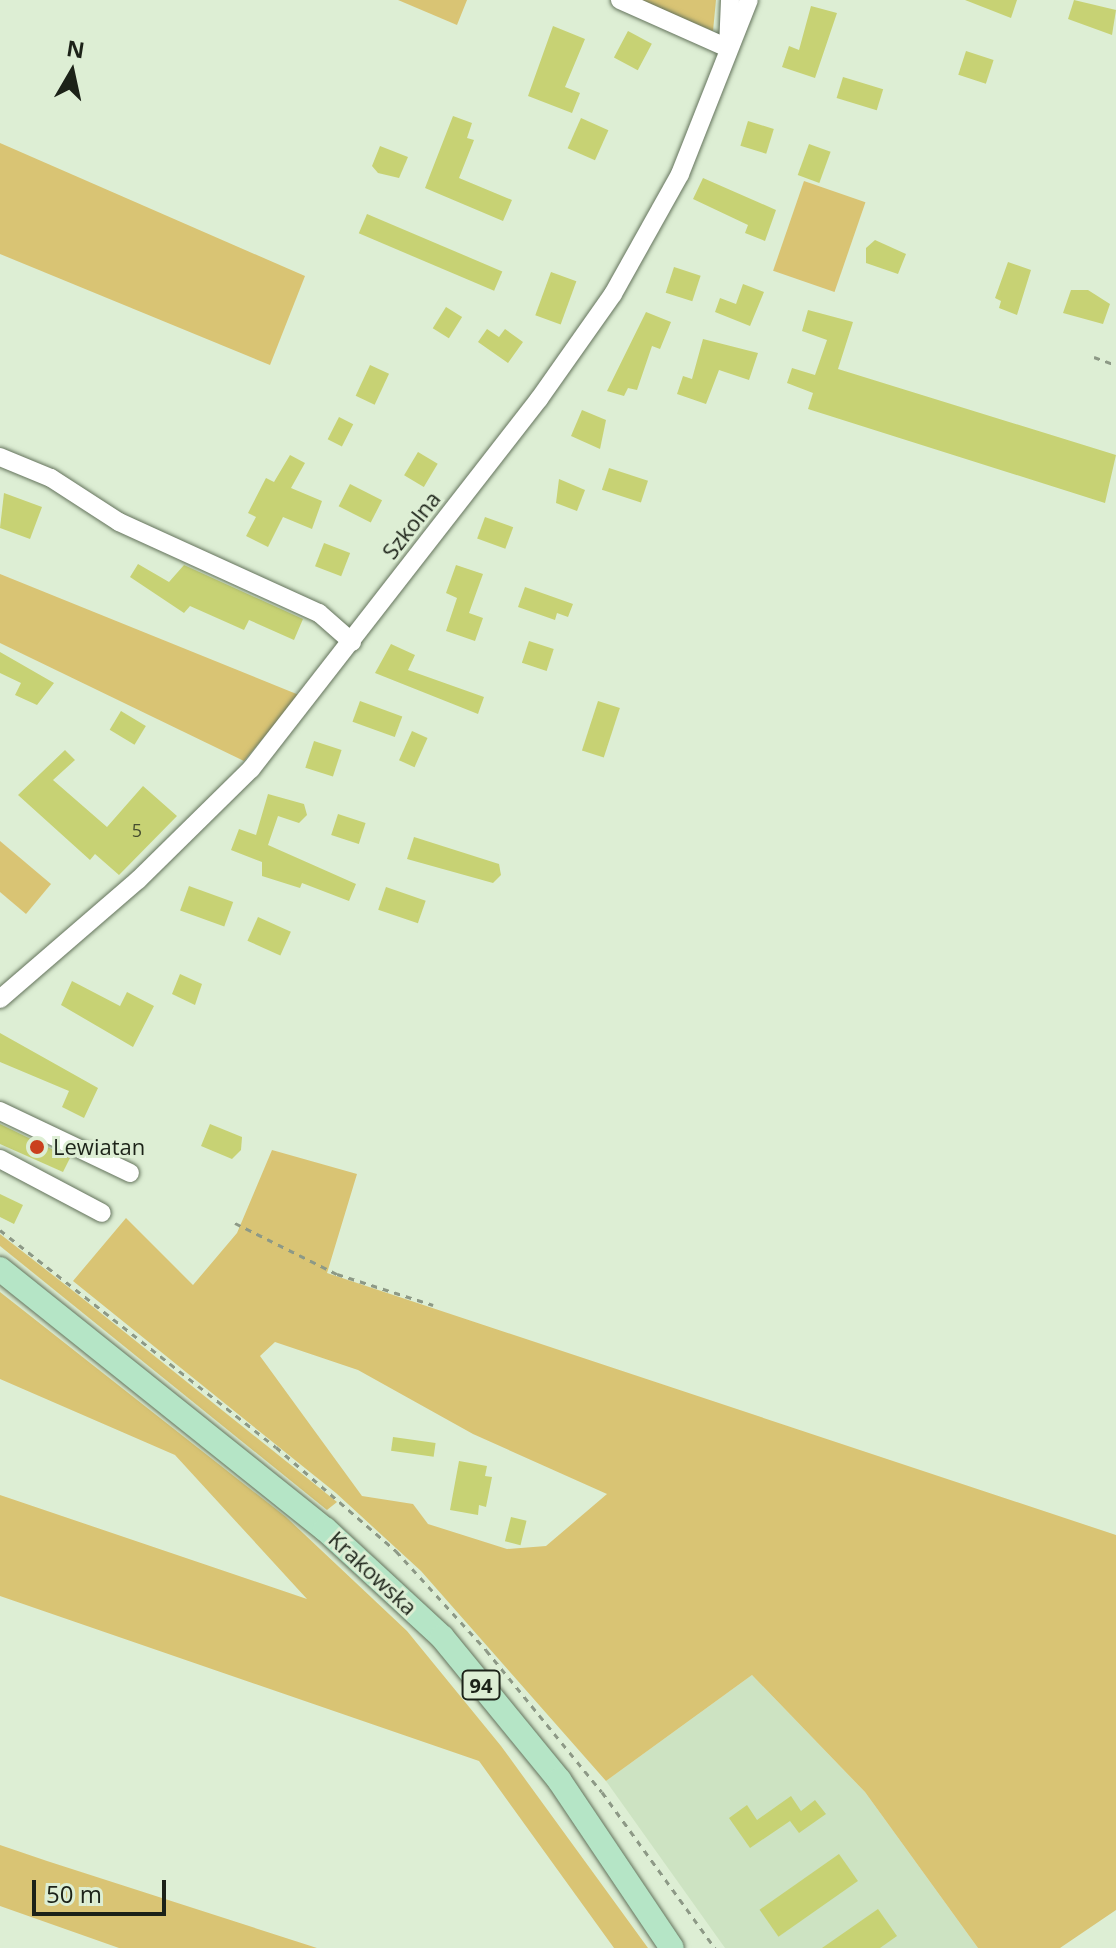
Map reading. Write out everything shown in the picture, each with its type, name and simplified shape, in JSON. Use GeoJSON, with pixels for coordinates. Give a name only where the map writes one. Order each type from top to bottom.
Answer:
{"type":"FeatureCollection","features":[{"type":"Feature","properties":{"kind":"main road","name":"Krakowska"},"geometry":{"type":"LineString","coordinates":[[0,1269],[315,1520],[442,1637],[559,1780],[672,1948]]}},
{"type":"Feature","properties":{"kind":"street"},"geometry":{"type":"LineString","coordinates":[[620,0],[728,48],[730,0]]}},
{"type":"Feature","properties":{"kind":"street","name":"Szkolna"},"geometry":{"type":"LineString","coordinates":[[0,999],[180,842],[251,769],[539,399],[613,294],[680,174],[728,48],[740,30],[749,0]]}},
{"type":"Feature","properties":{"kind":"street"},"geometry":{"type":"LineString","coordinates":[[0,457],[51,478],[119,522],[319,613],[352,642]]}},
{"type":"Feature","properties":{"kind":"street"},"geometry":{"type":"LineString","coordinates":[[0,1111],[130,1173]]}},
{"type":"Feature","properties":{"kind":"street"},"geometry":{"type":"LineString","coordinates":[[0,1159],[102,1213]]}},
{"type":"Feature","properties":{"kind":"path"},"geometry":{"type":"LineString","coordinates":[[1094,357],[1116,365]]}},
{"type":"Feature","properties":{"kind":"path"},"geometry":{"type":"LineString","coordinates":[[235,1223],[337,1274],[433,1305]]}},
{"type":"Feature","properties":{"kind":"shaded area"},"geometry":{"type":"Polygon","coordinates":[[[398,0],[467,0],[457,25],[398,0]]]}},
{"type":"Feature","properties":{"kind":"shaded area"},"geometry":{"type":"Polygon","coordinates":[[[639,0],[716,0],[713,31],[639,0]]]}},
{"type":"Feature","properties":{"kind":"shaded area"},"geometry":{"type":"Polygon","coordinates":[[[0,143],[305,276],[270,365],[0,254],[0,143]]]}},
{"type":"Feature","properties":{"kind":"shaded area"},"geometry":{"type":"Polygon","coordinates":[[[804,181],[865,202],[835,292],[773,271],[804,181]]]}},
{"type":"Feature","properties":{"kind":"shaded area"},"geometry":{"type":"Polygon","coordinates":[[[0,574],[299,695],[244,761],[0,643],[0,574]]]}},
{"type":"Feature","properties":{"kind":"shaded area"},"geometry":{"type":"Polygon","coordinates":[[[0,841],[51,884],[26,914],[0,892],[0,841]]]}},
{"type":"Feature","properties":{"kind":"shaded area"},"geometry":{"type":"Polygon","coordinates":[[[272,1150],[357,1174],[327,1273],[1116,1535],[1116,1910],[1060,1948],[978,1948],[865,1792],[752,1675],[606,1781],[421,1571],[336,1493],[73,1281],[126,1218],[193,1285],[237,1233],[272,1150]],[[275,1342],[260,1356],[362,1496],[413,1504],[428,1524],[507,1549],[546,1546],[607,1494],[473,1434],[358,1370],[275,1342]]]}},
{"type":"Feature","properties":{"kind":"shaded area"},"geometry":{"type":"Polygon","coordinates":[[[0,1234],[337,1502],[327,1510],[0,1246],[0,1234]]]}},
{"type":"Feature","properties":{"kind":"shaded area"},"geometry":{"type":"Polygon","coordinates":[[[0,1292],[286,1517],[407,1631],[501,1746],[648,1948],[614,1948],[479,1761],[0,1596],[0,1495],[307,1599],[175,1455],[0,1379],[0,1292]]]}},
{"type":"Feature","properties":{"kind":"shaded area"},"geometry":{"type":"Polygon","coordinates":[[[752,1675],[865,1792],[978,1948],[725,1948],[606,1781],[752,1675]]]}},
{"type":"Feature","properties":{"kind":"shaded area"},"geometry":{"type":"Polygon","coordinates":[[[0,1845],[317,1948],[119,1948],[0,1906],[0,1845]]]}},
{"type":"Feature","properties":{"kind":"building"},"geometry":{"type":"Polygon","coordinates":[[[965,0],[1017,0],[1011,18],[965,0]]]}},
{"type":"Feature","properties":{"kind":"building"},"geometry":{"type":"Polygon","coordinates":[[[1074,0],[1116,10],[1112,35],[1068,19],[1074,0]]]}},
{"type":"Feature","properties":{"kind":"building"},"geometry":{"type":"Polygon","coordinates":[[[811,6],[837,13],[815,78],[782,67],[789,46],[799,50],[811,6]]]}},
{"type":"Feature","properties":{"kind":"building"},"geometry":{"type":"Polygon","coordinates":[[[553,26],[585,39],[565,87],[580,93],[572,113],[528,96],[553,26]]]}},
{"type":"Feature","properties":{"kind":"building"},"geometry":{"type":"Polygon","coordinates":[[[628,31],[652,44],[638,70],[614,57],[628,31]]]}},
{"type":"Feature","properties":{"kind":"building"},"geometry":{"type":"Polygon","coordinates":[[[966,51],[994,60],[986,84],[958,75],[966,51]]]}},
{"type":"Feature","properties":{"kind":"building"},"geometry":{"type":"Polygon","coordinates":[[[843,77],[883,89],[877,110],[837,98],[843,77]]]}},
{"type":"Feature","properties":{"kind":"building"},"geometry":{"type":"Polygon","coordinates":[[[453,116],[472,123],[467,138],[474,140],[459,178],[512,200],[503,221],[425,188],[453,116]]]}},
{"type":"Feature","properties":{"kind":"building"},"geometry":{"type":"Polygon","coordinates":[[[581,118],[608,130],[595,160],[568,148],[581,118]]]}},
{"type":"Feature","properties":{"kind":"building"},"geometry":{"type":"Polygon","coordinates":[[[748,121],[774,129],[766,154],[740,146],[748,121]]]}},
{"type":"Feature","properties":{"kind":"building"},"geometry":{"type":"Polygon","coordinates":[[[809,144],[831,152],[819,183],[798,175],[809,144]]]}},
{"type":"Feature","properties":{"kind":"building"},"geometry":{"type":"Polygon","coordinates":[[[380,146],[408,157],[399,178],[378,173],[372,166],[380,146]]]}},
{"type":"Feature","properties":{"kind":"building"},"geometry":{"type":"Polygon","coordinates":[[[703,178],[776,210],[765,241],[745,233],[748,225],[693,199],[703,178]]]}},
{"type":"Feature","properties":{"kind":"building"},"geometry":{"type":"Polygon","coordinates":[[[367,214],[502,271],[494,291],[359,233],[367,214]]]}},
{"type":"Feature","properties":{"kind":"building"},"geometry":{"type":"Polygon","coordinates":[[[875,240],[906,254],[898,274],[866,263],[866,248],[875,240]]]}},
{"type":"Feature","properties":{"kind":"building"},"geometry":{"type":"Polygon","coordinates":[[[1008,262],[1031,270],[1017,315],[999,308],[1001,301],[995,298],[1008,262]]]}},
{"type":"Feature","properties":{"kind":"building"},"geometry":{"type":"Polygon","coordinates":[[[674,267],[701,276],[692,301],[666,293],[674,267]]]}},
{"type":"Feature","properties":{"kind":"building"},"geometry":{"type":"Polygon","coordinates":[[[551,272],[576,281],[561,324],[535,315],[551,272]]]}},
{"type":"Feature","properties":{"kind":"building"},"geometry":{"type":"Polygon","coordinates":[[[743,284],[764,292],[750,326],[715,312],[720,298],[736,304],[743,284]]]}},
{"type":"Feature","properties":{"kind":"building"},"geometry":{"type":"Polygon","coordinates":[[[1071,290],[1088,290],[1110,304],[1103,324],[1063,313],[1071,290]]]}},
{"type":"Feature","properties":{"kind":"building"},"geometry":{"type":"Polygon","coordinates":[[[446,307],[462,317],[449,338],[433,328],[446,307]]]}},
{"type":"Feature","properties":{"kind":"building"},"geometry":{"type":"Polygon","coordinates":[[[808,310],[853,322],[838,369],[1116,455],[1105,503],[808,409],[813,393],[787,383],[792,368],[815,375],[827,340],[802,331],[808,310]]]}},
{"type":"Feature","properties":{"kind":"building"},"geometry":{"type":"Polygon","coordinates":[[[646,312],[671,322],[660,349],[652,346],[637,390],[628,388],[624,396],[607,391],[646,312]]]}},
{"type":"Feature","properties":{"kind":"building"},"geometry":{"type":"Polygon","coordinates":[[[487,329],[499,337],[505,329],[523,342],[508,363],[478,342],[487,329]]]}},
{"type":"Feature","properties":{"kind":"building"},"geometry":{"type":"Polygon","coordinates":[[[703,339],[758,353],[749,380],[719,370],[706,404],[677,394],[683,376],[692,379],[703,339]]]}},
{"type":"Feature","properties":{"kind":"building"},"geometry":{"type":"Polygon","coordinates":[[[370,365],[389,374],[375,405],[356,396],[370,365]]]}},
{"type":"Feature","properties":{"kind":"building"},"geometry":{"type":"Polygon","coordinates":[[[582,410],[606,420],[600,449],[571,436],[582,410]]]}},
{"type":"Feature","properties":{"kind":"building"},"geometry":{"type":"Polygon","coordinates":[[[339,417],[353,424],[342,447],[328,439],[339,417]]]}},
{"type":"Feature","properties":{"kind":"building"},"geometry":{"type":"Polygon","coordinates":[[[418,452],[438,464],[424,487],[404,475],[418,452]]]}},
{"type":"Feature","properties":{"kind":"building"},"geometry":{"type":"Polygon","coordinates":[[[290,455],[305,463],[291,488],[322,501],[312,529],[283,517],[268,547],[246,536],[256,517],[248,513],[266,478],[274,482],[290,455]]]}},
{"type":"Feature","properties":{"kind":"building"},"geometry":{"type":"Polygon","coordinates":[[[609,468],[648,481],[641,503],[602,490],[609,468]]]}},
{"type":"Feature","properties":{"kind":"building"},"geometry":{"type":"Polygon","coordinates":[[[559,479],[585,490],[577,511],[556,503],[559,479]]]}},
{"type":"Feature","properties":{"kind":"building"},"geometry":{"type":"Polygon","coordinates":[[[350,484],[382,500],[371,523],[339,506],[350,484]]]}},
{"type":"Feature","properties":{"kind":"building"},"geometry":{"type":"Polygon","coordinates":[[[4,493],[42,507],[30,539],[0,528],[4,493]]]}},
{"type":"Feature","properties":{"kind":"building"},"geometry":{"type":"Polygon","coordinates":[[[485,517],[513,527],[505,549],[477,539],[485,517]]]}},
{"type":"Feature","properties":{"kind":"building"},"geometry":{"type":"Polygon","coordinates":[[[324,543],[350,553],[341,576],[315,566],[324,543]]]}},
{"type":"Feature","properties":{"kind":"building"},"geometry":{"type":"Polygon","coordinates":[[[138,564],[169,582],[184,565],[303,619],[294,640],[249,620],[244,630],[190,606],[184,613],[130,577],[138,564]]]}},
{"type":"Feature","properties":{"kind":"building"},"geometry":{"type":"Polygon","coordinates":[[[456,565],[483,574],[469,613],[483,618],[475,641],[446,631],[457,598],[446,593],[456,565]]]}},
{"type":"Feature","properties":{"kind":"building"},"geometry":{"type":"Polygon","coordinates":[[[525,587],[573,604],[568,617],[557,613],[555,620],[518,607],[525,587]]]}},
{"type":"Feature","properties":{"kind":"building"},"geometry":{"type":"Polygon","coordinates":[[[529,641],[554,649],[547,671],[522,663],[529,641]]]}},
{"type":"Feature","properties":{"kind":"building"},"geometry":{"type":"Polygon","coordinates":[[[391,644],[415,655],[408,670],[484,697],[478,714],[375,673],[391,644]]]}},
{"type":"Feature","properties":{"kind":"building"},"geometry":{"type":"Polygon","coordinates":[[[0,652],[54,683],[37,705],[15,695],[21,683],[0,673],[0,652]]]}},
{"type":"Feature","properties":{"kind":"building"},"geometry":{"type":"Polygon","coordinates":[[[360,701],[402,716],[395,737],[352,722],[360,701]]]}},
{"type":"Feature","properties":{"kind":"building"},"geometry":{"type":"Polygon","coordinates":[[[598,701],[620,708],[604,758],[582,750],[598,701]]]}},
{"type":"Feature","properties":{"kind":"building"},"geometry":{"type":"Polygon","coordinates":[[[121,711],[146,726],[135,745],[110,730],[121,711]]]}},
{"type":"Feature","properties":{"kind":"building"},"geometry":{"type":"Polygon","coordinates":[[[412,731],[428,738],[415,767],[399,760],[412,731]]]}},
{"type":"Feature","properties":{"kind":"building"},"geometry":{"type":"Polygon","coordinates":[[[314,741],[342,750],[333,777],[305,768],[314,741]]]}},
{"type":"Feature","properties":{"kind":"building"},"geometry":{"type":"Polygon","coordinates":[[[65,750],[75,760],[53,780],[107,827],[143,786],[177,816],[119,875],[95,854],[90,860],[18,795],[65,750]]]}},
{"type":"Feature","properties":{"kind":"building"},"geometry":{"type":"Polygon","coordinates":[[[268,794],[304,804],[307,815],[299,823],[278,816],[268,845],[356,884],[349,901],[302,883],[300,888],[262,876],[262,862],[231,850],[239,829],[256,835],[268,794]]]}},
{"type":"Feature","properties":{"kind":"building"},"geometry":{"type":"Polygon","coordinates":[[[338,814],[366,823],[359,844],[331,835],[338,814]]]}},
{"type":"Feature","properties":{"kind":"building"},"geometry":{"type":"Polygon","coordinates":[[[414,837],[499,864],[501,875],[493,883],[407,859],[414,837]]]}},
{"type":"Feature","properties":{"kind":"building"},"geometry":{"type":"Polygon","coordinates":[[[189,886],[233,902],[224,927],[180,910],[189,886]]]}},
{"type":"Feature","properties":{"kind":"building"},"geometry":{"type":"Polygon","coordinates":[[[386,887],[426,901],[418,923],[378,910],[386,887]]]}},
{"type":"Feature","properties":{"kind":"building"},"geometry":{"type":"Polygon","coordinates":[[[258,917],[291,932],[280,955],[247,941],[258,917]]]}},
{"type":"Feature","properties":{"kind":"building"},"geometry":{"type":"Polygon","coordinates":[[[180,974],[202,984],[195,1005],[172,994],[180,974]]]}},
{"type":"Feature","properties":{"kind":"building"},"geometry":{"type":"Polygon","coordinates":[[[72,981],[120,1006],[127,992],[154,1006],[133,1047],[61,1005],[72,981]]]}},
{"type":"Feature","properties":{"kind":"building"},"geometry":{"type":"Polygon","coordinates":[[[0,1033],[98,1088],[84,1118],[62,1107],[69,1091],[0,1062],[0,1033]]]}},
{"type":"Feature","properties":{"kind":"building","name":"Lewiatan"},"geometry":{"type":"Polygon","coordinates":[[[0,1124],[70,1158],[63,1172],[0,1144],[0,1124]]]}},
{"type":"Feature","properties":{"kind":"building"},"geometry":{"type":"Polygon","coordinates":[[[210,1124],[242,1137],[241,1150],[232,1159],[201,1146],[210,1124]]]}},
{"type":"Feature","properties":{"kind":"building"},"geometry":{"type":"Polygon","coordinates":[[[0,1194],[23,1205],[14,1224],[0,1217],[0,1194]]]}},
{"type":"Feature","properties":{"kind":"building"},"geometry":{"type":"Polygon","coordinates":[[[393,1437],[436,1443],[434,1457],[391,1451],[393,1437]]]}},
{"type":"Feature","properties":{"kind":"building"},"geometry":{"type":"Polygon","coordinates":[[[459,1461],[487,1466],[485,1476],[492,1477],[486,1507],[479,1505],[478,1515],[450,1510],[459,1461]]]}},
{"type":"Feature","properties":{"kind":"building"},"geometry":{"type":"Polygon","coordinates":[[[511,1517],[527,1521],[520,1545],[505,1541],[511,1517]]]}},
{"type":"Feature","properties":{"kind":"building"},"geometry":{"type":"Polygon","coordinates":[[[791,1796],[801,1811],[815,1800],[826,1814],[799,1833],[790,1821],[750,1848],[729,1818],[747,1805],[757,1820],[791,1796]]]}},
{"type":"Feature","properties":{"kind":"building"},"geometry":{"type":"Polygon","coordinates":[[[839,1854],[858,1881],[778,1937],[760,1910],[839,1854]]]}},
{"type":"Feature","properties":{"kind":"building"},"geometry":{"type":"Polygon","coordinates":[[[878,1909],[897,1936],[880,1948],[822,1948],[878,1909]]]}},
{"type":"Feature","properties":{"kind":"place","name":"Lewiatan"},"geometry":{"type":"Point","coordinates":[37,1147]}}]}
